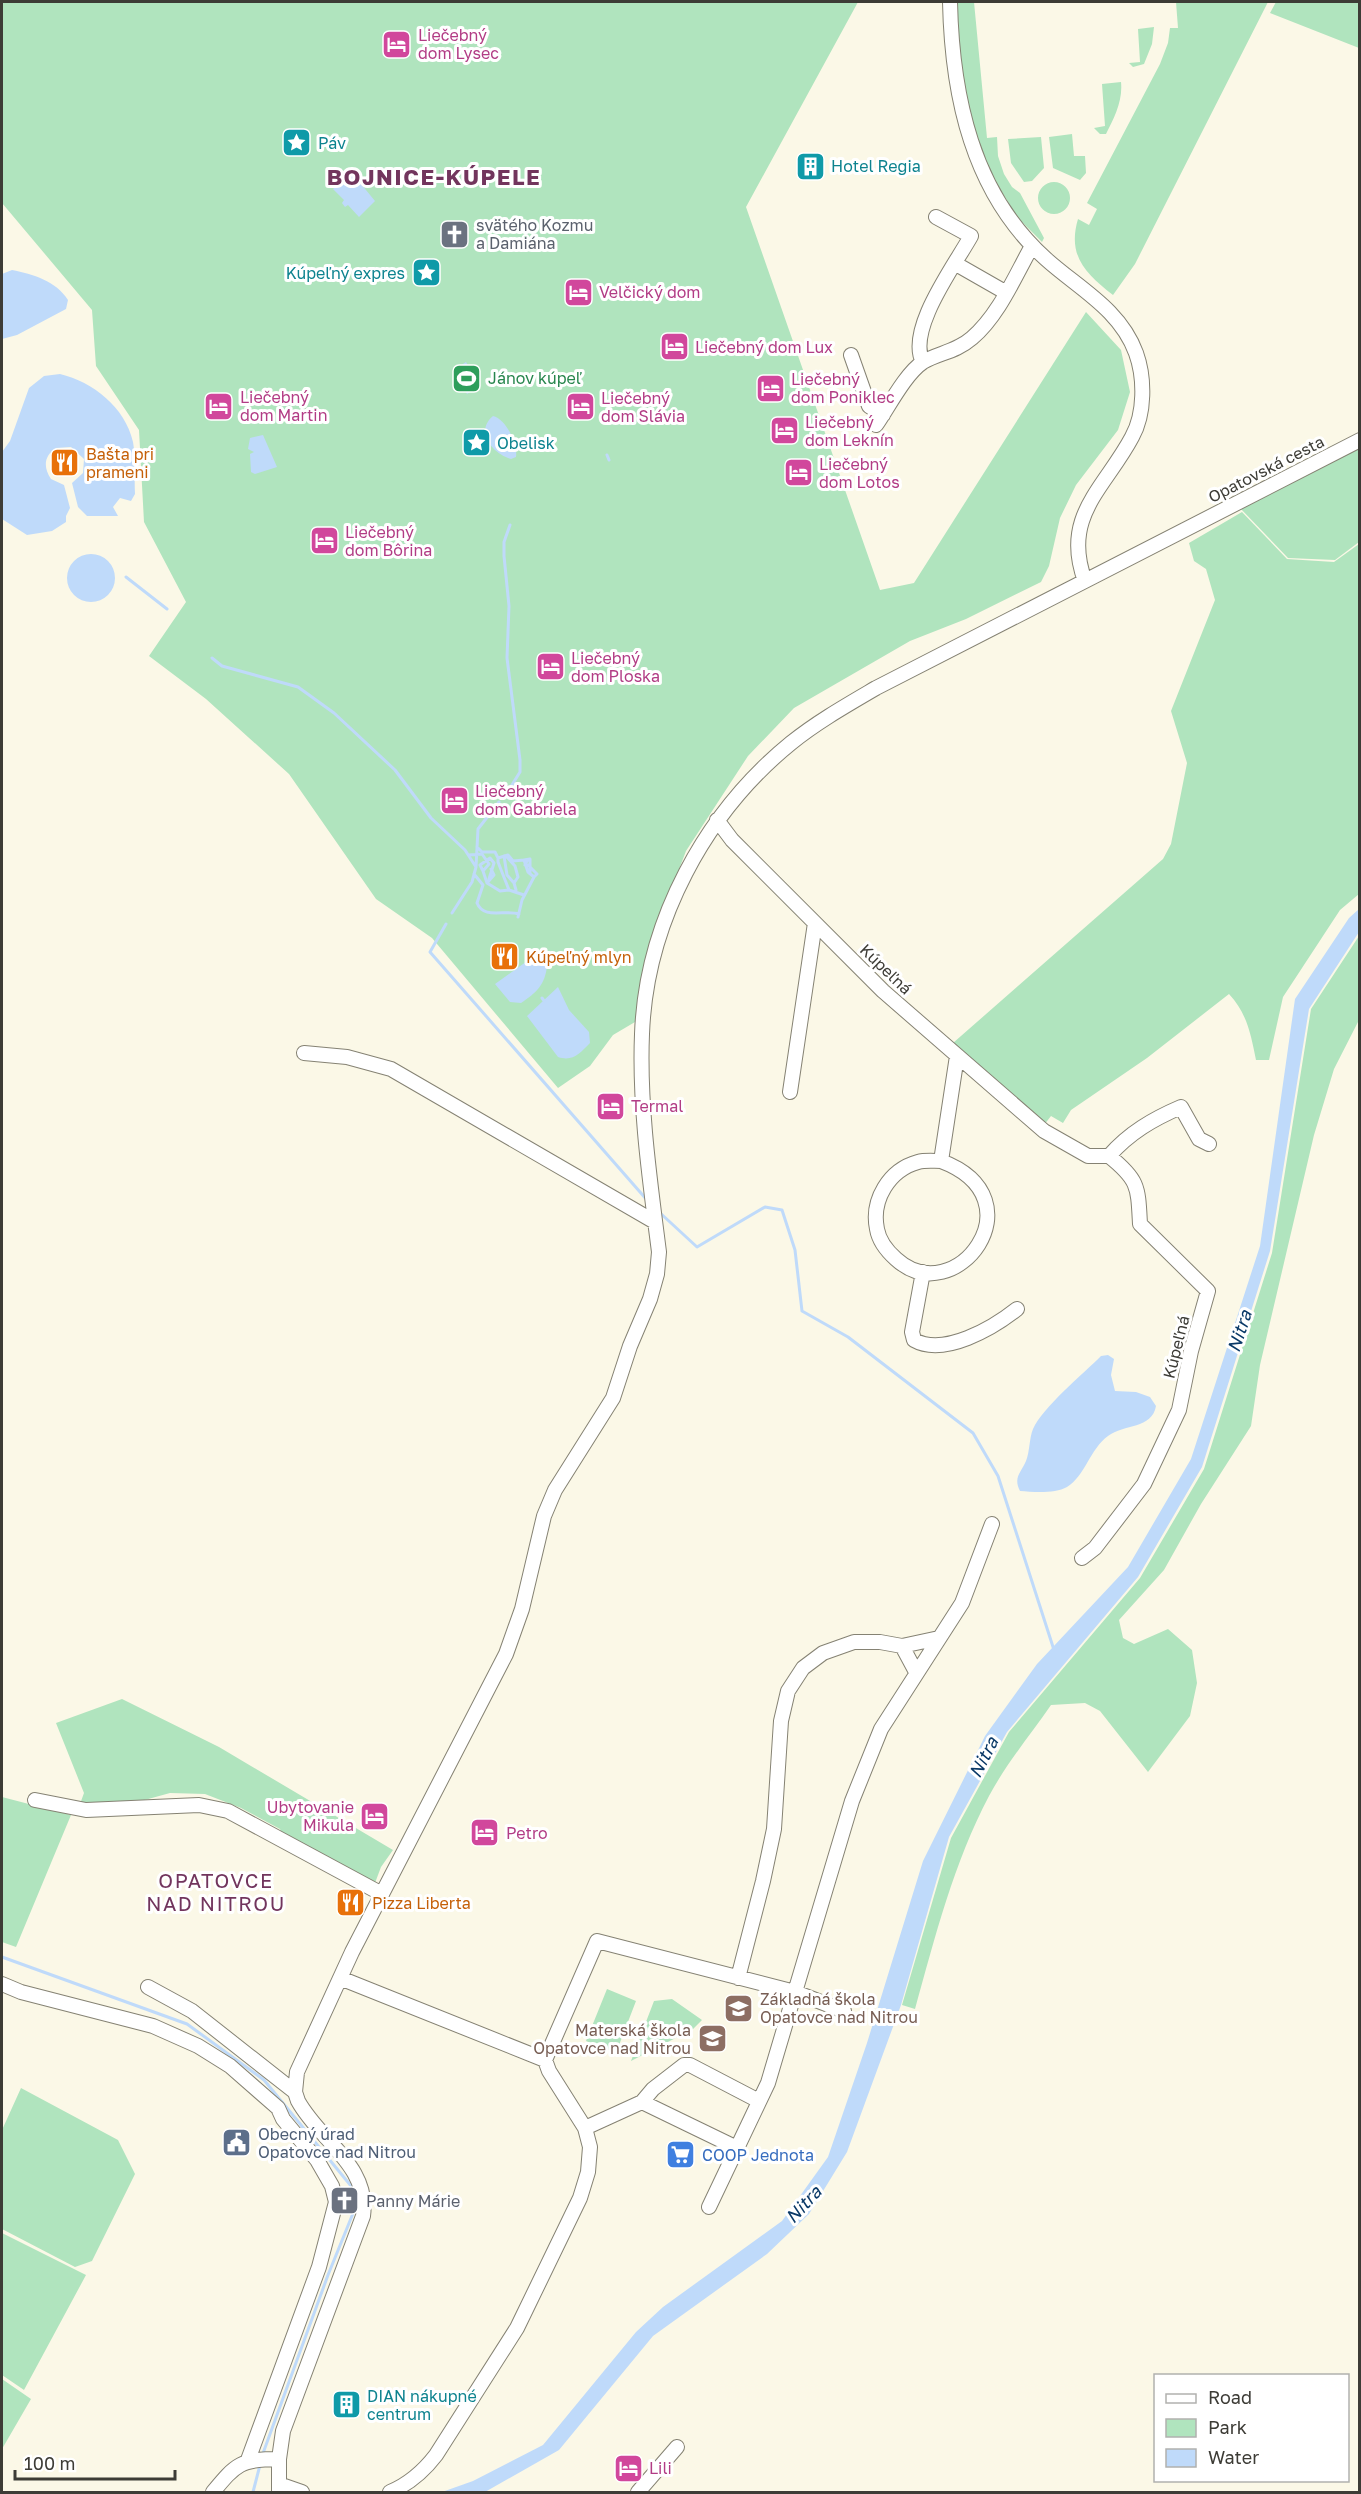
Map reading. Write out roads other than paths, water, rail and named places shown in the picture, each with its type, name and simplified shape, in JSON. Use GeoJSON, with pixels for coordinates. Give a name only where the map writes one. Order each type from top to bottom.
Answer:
{"type":"FeatureCollection","features":[{"type":"Feature","properties":{"kind":"street"},"geometry":{"type":"LineString","coordinates":[[950,2],[953,65],[966,129],[990,186],[1032,246],[1108,308],[1136,352],[1140,373],[1140,415],[1132,437],[1091,497],[1079,527],[1078,559],[1085,581]]}},
{"type":"Feature","properties":{"kind":"street"},"geometry":{"type":"LineString","coordinates":[[924,362],[919,354],[920,330],[971,236],[936,217]]}},
{"type":"Feature","properties":{"kind":"street"},"geometry":{"type":"LineString","coordinates":[[851,355],[869,406],[879,420],[913,371],[924,362],[948,354],[972,338],[988,321],[1032,246]]}},
{"type":"Feature","properties":{"kind":"street"},"geometry":{"type":"LineString","coordinates":[[956,264],[1005,292]]}},
{"type":"Feature","properties":{"kind":"street","name":"Opatovská cesta"},"geometry":{"type":"LineString","coordinates":[[655,1221],[643,1098],[642,1033],[648,987],[666,915],[707,834],[717,820],[791,743],[832,714],[876,688],[1359,440]]}},
{"type":"Feature","properties":{"kind":"street","name":"Kúpeľná"},"geometry":{"type":"LineString","coordinates":[[717,820],[732,840],[883,990],[1044,1131],[1088,1156],[1109,1156],[1131,1174],[1139,1195],[1140,1224],[1208,1291],[1191,1351],[1179,1410],[1144,1484],[1095,1548],[1082,1558]]}},
{"type":"Feature","properties":{"kind":"street"},"geometry":{"type":"LineString","coordinates":[[790,1092],[816,923]]}},
{"type":"Feature","properties":{"kind":"street"},"geometry":{"type":"LineString","coordinates":[[251,2460],[319,2267],[336,2202],[332,2186],[317,2160],[283,2119],[287,2101],[297,2073],[340,1978],[506,1654],[522,1609],[544,1516],[555,1490],[613,1398],[657,1275],[658,1252],[655,1221],[391,1069],[347,1057],[304,1053]]}},
{"type":"Feature","properties":{"kind":"street"},"geometry":{"type":"LineString","coordinates":[[941,1161],[957,1056]]}},
{"type":"Feature","properties":{"kind":"street"},"geometry":{"type":"LineString","coordinates":[[1109,1156],[1122,1140],[1144,1125],[1180,1107],[1199,1138],[1209,1144]]}},
{"type":"Feature","properties":{"kind":"street"},"geometry":{"type":"LineString","coordinates":[[941,1161],[961,1169],[977,1184],[986,1203],[987,1225],[980,1246],[965,1262],[945,1271],[923,1272],[903,1265],[886,1250],[877,1230],[876,1208],[883,1187],[898,1171],[919,1162],[941,1161]]}},
{"type":"Feature","properties":{"kind":"street"},"geometry":{"type":"LineString","coordinates":[[923,1272],[912,1332],[914,1340],[922,1345],[943,1344],[976,1335],[996,1326],[1017,1309]]}},
{"type":"Feature","properties":{"kind":"street"},"geometry":{"type":"LineString","coordinates":[[709,2207],[768,2083],[852,1801],[881,1729],[962,1603],[992,1524]]}},
{"type":"Feature","properties":{"kind":"street"},"geometry":{"type":"LineString","coordinates":[[738,1978],[764,1881],[774,1829],[781,1721],[788,1691],[803,1668],[823,1653],[854,1642],[880,1642],[902,1646],[939,1638]]}},
{"type":"Feature","properties":{"kind":"street"},"geometry":{"type":"LineString","coordinates":[[902,1646],[916,1672]]}},
{"type":"Feature","properties":{"kind":"street"},"geometry":{"type":"LineString","coordinates":[[35,1800],[86,1810],[199,1805],[228,1811],[382,1894]]}},
{"type":"Feature","properties":{"kind":"street"},"geometry":{"type":"LineString","coordinates":[[390,2493],[403,2487],[424,2470],[436,2455],[517,2328],[580,2198],[588,2172],[589,2156],[585,2128],[549,2071],[546,2060],[597,1941],[795,1992],[844,2011]]}},
{"type":"Feature","properties":{"kind":"street"},"geometry":{"type":"LineString","coordinates":[[340,1978],[546,2060]]}},
{"type":"Feature","properties":{"kind":"street"},"geometry":{"type":"LineString","coordinates":[[2,1984],[21,1992],[153,2026],[198,2046],[303,2110],[352,2169],[363,2188],[366,2200],[363,2216],[295,2395],[275,2459],[279,2488],[302,2493]]}},
{"type":"Feature","properties":{"kind":"street"},"geometry":{"type":"LineString","coordinates":[[148,1987],[192,2012],[287,2101]]}},
{"type":"Feature","properties":{"kind":"street"},"geometry":{"type":"LineString","coordinates":[[585,2128],[642,2102],[653,2089],[684,2065],[690,2065],[759,2101]]}},
{"type":"Feature","properties":{"kind":"street"},"geometry":{"type":"LineString","coordinates":[[642,2102],[737,2148]]}},
{"type":"Feature","properties":{"kind":"street"},"geometry":{"type":"LineString","coordinates":[[638,2493],[677,2447]]}},
{"type":"Feature","properties":{"kind":"street"},"geometry":{"type":"LineString","coordinates":[[213,2493],[233,2470],[251,2460],[275,2459]]}},
{"type":"Feature","properties":{"kind":"water"},"geometry":{"type":"Polygon","coordinates":[[[352,173],[375,201],[359,217],[348,205],[345,207],[342,203],[344,200],[333,189],[352,173]]]}},
{"type":"Feature","properties":{"kind":"water"},"geometry":{"type":"Polygon","coordinates":[[[12,270],[36,276],[51,283],[68,300],[66,309],[17,335],[2,339],[2,274],[12,270]]]}},
{"type":"Feature","properties":{"kind":"water","name":"Jánov kúpeľ"},"geometry":{"type":"Polygon","coordinates":[[[466,362],[480,386],[467,394],[454,370],[466,362]]]}},
{"type":"Feature","properties":{"kind":"water"},"geometry":{"type":"Polygon","coordinates":[[[60,374],[95,390],[115,407],[123,418],[133,442],[135,494],[131,501],[120,498],[113,507],[118,516],[87,516],[78,507],[72,483],[83,473],[84,459],[71,447],[56,448],[47,458],[46,466],[51,479],[64,485],[70,508],[66,522],[52,531],[27,535],[2,519],[2,452],[10,441],[29,388],[44,376],[60,374]]]}},
{"type":"Feature","properties":{"kind":"water"},"geometry":{"type":"Polygon","coordinates":[[[493,416],[507,427],[515,446],[516,457],[511,459],[504,456],[488,442],[485,429],[493,416]]]}},
{"type":"Feature","properties":{"kind":"water"},"geometry":{"type":"Polygon","coordinates":[[[263,435],[277,467],[255,474],[251,472],[250,454],[254,452],[248,449],[250,438],[263,435]]]}},
{"type":"Feature","properties":{"kind":"water"},"geometry":{"type":"Polygon","coordinates":[[[91,554],[108,561],[115,578],[108,595],[91,602],[74,595],[67,578],[74,561],[91,554]]]}},
{"type":"Feature","properties":{"kind":"water","name":"Nitra"},"geometry":{"type":"Polygon","coordinates":[[[1359,909],[1359,932],[1309,1009],[1270,1251],[1202,1467],[1138,1577],[1007,1732],[949,1837],[901,2005],[847,2152],[809,2214],[767,2254],[653,2336],[559,2450],[485,2492],[442,2492],[473,2481],[543,2445],[636,2332],[663,2307],[782,2221],[828,2157],[867,2043],[923,1861],[985,1736],[1037,1664],[1128,1567],[1191,1459],[1260,1246],[1295,999],[1349,918],[1359,909]]]}},
{"type":"Feature","properties":{"kind":"water"},"geometry":{"type":"Polygon","coordinates":[[[537,954],[547,966],[542,983],[521,1003],[510,1002],[495,984],[537,954]]]}},
{"type":"Feature","properties":{"kind":"water"},"geometry":{"type":"Polygon","coordinates":[[[558,987],[569,1010],[589,1032],[590,1043],[576,1056],[568,1058],[558,1057],[527,1016],[558,987]]]}},
{"type":"Feature","properties":{"kind":"water"},"geometry":{"type":"Polygon","coordinates":[[[1108,1355],[1114,1359],[1111,1375],[1115,1391],[1136,1392],[1150,1397],[1156,1406],[1153,1413],[1149,1419],[1114,1432],[1102,1441],[1078,1476],[1067,1487],[1050,1492],[1020,1491],[1017,1482],[1018,1475],[1026,1461],[1033,1429],[1038,1421],[1054,1401],[1101,1356],[1108,1355]]]}},
{"type":"Feature","properties":{"kind":"waterway"},"geometry":{"type":"LineString","coordinates":[[607,455],[609,460]]}},
{"type":"Feature","properties":{"kind":"waterway"},"geometry":{"type":"LineString","coordinates":[[507,793],[520,772],[507,658],[509,606],[504,542],[510,525]]}},
{"type":"Feature","properties":{"kind":"waterway"},"geometry":{"type":"LineString","coordinates":[[126,577],[167,609]]}},
{"type":"Feature","properties":{"kind":"waterway"},"geometry":{"type":"LineString","coordinates":[[212,658],[222,666],[298,687],[334,713],[395,770],[431,818],[465,850],[476,867]]}},
{"type":"Feature","properties":{"kind":"waterway"},"geometry":{"type":"LineString","coordinates":[[452,913],[472,882],[476,867],[478,829],[499,802]]}},
{"type":"Feature","properties":{"kind":"waterway"},"geometry":{"type":"LineString","coordinates":[[477,847],[482,852],[495,852],[498,858],[508,855],[513,861],[524,860],[528,872],[534,877],[522,900],[518,917]]}},
{"type":"Feature","properties":{"kind":"waterway"},"geometry":{"type":"LineString","coordinates":[[469,855],[482,854],[489,864],[483,871],[487,883]]}},
{"type":"Feature","properties":{"kind":"waterway"},"geometry":{"type":"LineString","coordinates":[[504,856],[507,875],[514,883]]}},
{"type":"Feature","properties":{"kind":"waterway"},"geometry":{"type":"LineString","coordinates":[[506,856],[515,866],[518,877],[514,883],[516,890]]}},
{"type":"Feature","properties":{"kind":"waterway"},"geometry":{"type":"LineString","coordinates":[[483,871],[480,865],[490,858],[494,863],[489,879]]}},
{"type":"Feature","properties":{"kind":"waterway"},"geometry":{"type":"LineString","coordinates":[[498,858],[509,890],[524,895]]}},
{"type":"Feature","properties":{"kind":"waterway"},"geometry":{"type":"LineString","coordinates":[[525,865],[527,861],[524,860],[530,859],[530,873]]}},
{"type":"Feature","properties":{"kind":"waterway"},"geometry":{"type":"LineString","coordinates":[[528,865],[537,874],[534,877]]}},
{"type":"Feature","properties":{"kind":"waterway"},"geometry":{"type":"LineString","coordinates":[[491,869],[494,875],[487,883],[500,891],[509,890]]}},
{"type":"Feature","properties":{"kind":"waterway"},"geometry":{"type":"LineString","coordinates":[[474,874],[483,885],[477,903],[480,908],[490,913],[519,914]]}},
{"type":"Feature","properties":{"kind":"waterway"},"geometry":{"type":"LineString","coordinates":[[446,924],[430,952],[647,1200]]}},
{"type":"Feature","properties":{"kind":"waterway"},"geometry":{"type":"LineString","coordinates":[[542,998],[545,1002]]}},
{"type":"Feature","properties":{"kind":"waterway"},"geometry":{"type":"LineString","coordinates":[[658,1211],[697,1247],[765,1207],[782,1210],[795,1250],[802,1311],[848,1337],[973,1433],[998,1476],[1054,1650]]}},
{"type":"Feature","properties":{"kind":"waterway"},"geometry":{"type":"LineString","coordinates":[[2,1957],[187,2024],[264,2080],[356,2192],[356,2206],[328,2275],[262,2456]]}},
{"type":"Feature","properties":{"kind":"waterway"},"geometry":{"type":"LineString","coordinates":[[253,2492],[260,2465]]}},
{"type":"Feature","properties":{"kind":"place","name":"Liečebný dom Lysec"},"geometry":{"type":"Point","coordinates":[397,44]}},
{"type":"Feature","properties":{"kind":"place","name":"Páv"},"geometry":{"type":"Point","coordinates":[297,143]}},
{"type":"Feature","properties":{"kind":"place","name":"Hotel Regia"},"geometry":{"type":"Point","coordinates":[810,166]}},
{"type":"Feature","properties":{"kind":"place","name":"svätého Kozmu a Damiána"},"geometry":{"type":"Point","coordinates":[455,234]}},
{"type":"Feature","properties":{"kind":"place","name":"Kúpeľný expres"},"geometry":{"type":"Point","coordinates":[426,273]}},
{"type":"Feature","properties":{"kind":"place","name":"Velčický dom"},"geometry":{"type":"Point","coordinates":[578,292]}},
{"type":"Feature","properties":{"kind":"place","name":"Liečebný dom Lux"},"geometry":{"type":"Point","coordinates":[674,347]}},
{"type":"Feature","properties":{"kind":"place","name":"Jánov kúpeľ"},"geometry":{"type":"Point","coordinates":[467,378]}},
{"type":"Feature","properties":{"kind":"place","name":"Liečebný dom Poniklec"},"geometry":{"type":"Point","coordinates":[770,388]}},
{"type":"Feature","properties":{"kind":"place","name":"Liečebný dom Martin"},"geometry":{"type":"Point","coordinates":[219,406]}},
{"type":"Feature","properties":{"kind":"place","name":"Liečebný dom Slávia"},"geometry":{"type":"Point","coordinates":[580,407]}},
{"type":"Feature","properties":{"kind":"place","name":"Liečebný dom Leknín"},"geometry":{"type":"Point","coordinates":[784,431]}},
{"type":"Feature","properties":{"kind":"place","name":"Obelisk"},"geometry":{"type":"Point","coordinates":[476,443]}},
{"type":"Feature","properties":{"kind":"place","name":"Bašta pri prameni"},"geometry":{"type":"Point","coordinates":[65,463]}},
{"type":"Feature","properties":{"kind":"place","name":"Liečebný dom Lotos"},"geometry":{"type":"Point","coordinates":[798,473]}},
{"type":"Feature","properties":{"kind":"place","name":"Liečebný dom Bôrina"},"geometry":{"type":"Point","coordinates":[324,541]}},
{"type":"Feature","properties":{"kind":"place","name":"Liečebný dom Ploska"},"geometry":{"type":"Point","coordinates":[550,667]}},
{"type":"Feature","properties":{"kind":"place","name":"Liečebný dom Gabriela"},"geometry":{"type":"Point","coordinates":[454,800]}},
{"type":"Feature","properties":{"kind":"place","name":"Kúpeľný mlyn"},"geometry":{"type":"Point","coordinates":[505,957]}},
{"type":"Feature","properties":{"kind":"place","name":"Termal"},"geometry":{"type":"Point","coordinates":[610,1106]}},
{"type":"Feature","properties":{"kind":"place","name":"Ubytovanie Mikula"},"geometry":{"type":"Point","coordinates":[375,1816]}},
{"type":"Feature","properties":{"kind":"place","name":"Petro"},"geometry":{"type":"Point","coordinates":[485,1833]}},
{"type":"Feature","properties":{"kind":"place","name":"Pizza Liberta"},"geometry":{"type":"Point","coordinates":[351,1903]}},
{"type":"Feature","properties":{"kind":"place","name":"Základná škola Opatovce nad Nitrou"},"geometry":{"type":"Point","coordinates":[739,2008]}},
{"type":"Feature","properties":{"kind":"place","name":"Materská škola Opatovce nad Nitrou"},"geometry":{"type":"Point","coordinates":[712,2039]}},
{"type":"Feature","properties":{"kind":"place","name":"Obecný úrad Opatovce nad Nitrou"},"geometry":{"type":"Point","coordinates":[237,2143]}},
{"type":"Feature","properties":{"kind":"place","name":"COOP Jednota"},"geometry":{"type":"Point","coordinates":[681,2155]}},
{"type":"Feature","properties":{"kind":"place","name":"Panny Márie"},"geometry":{"type":"Point","coordinates":[345,2201]}},
{"type":"Feature","properties":{"kind":"place","name":"DIAN nákupné centrum"},"geometry":{"type":"Point","coordinates":[346,2405]}},
{"type":"Feature","properties":{"kind":"place","name":"Lili"},"geometry":{"type":"Point","coordinates":[628,2468]}},
{"type":"Feature","properties":{"kind":"district","name":"BOJNICE-KÚPELE"},"geometry":{"type":"Point","coordinates":[434,176]}},
{"type":"Feature","properties":{"kind":"district","name":"OPATOVCE NAD NITROU"},"geometry":{"type":"Point","coordinates":[216,1892]}}]}
